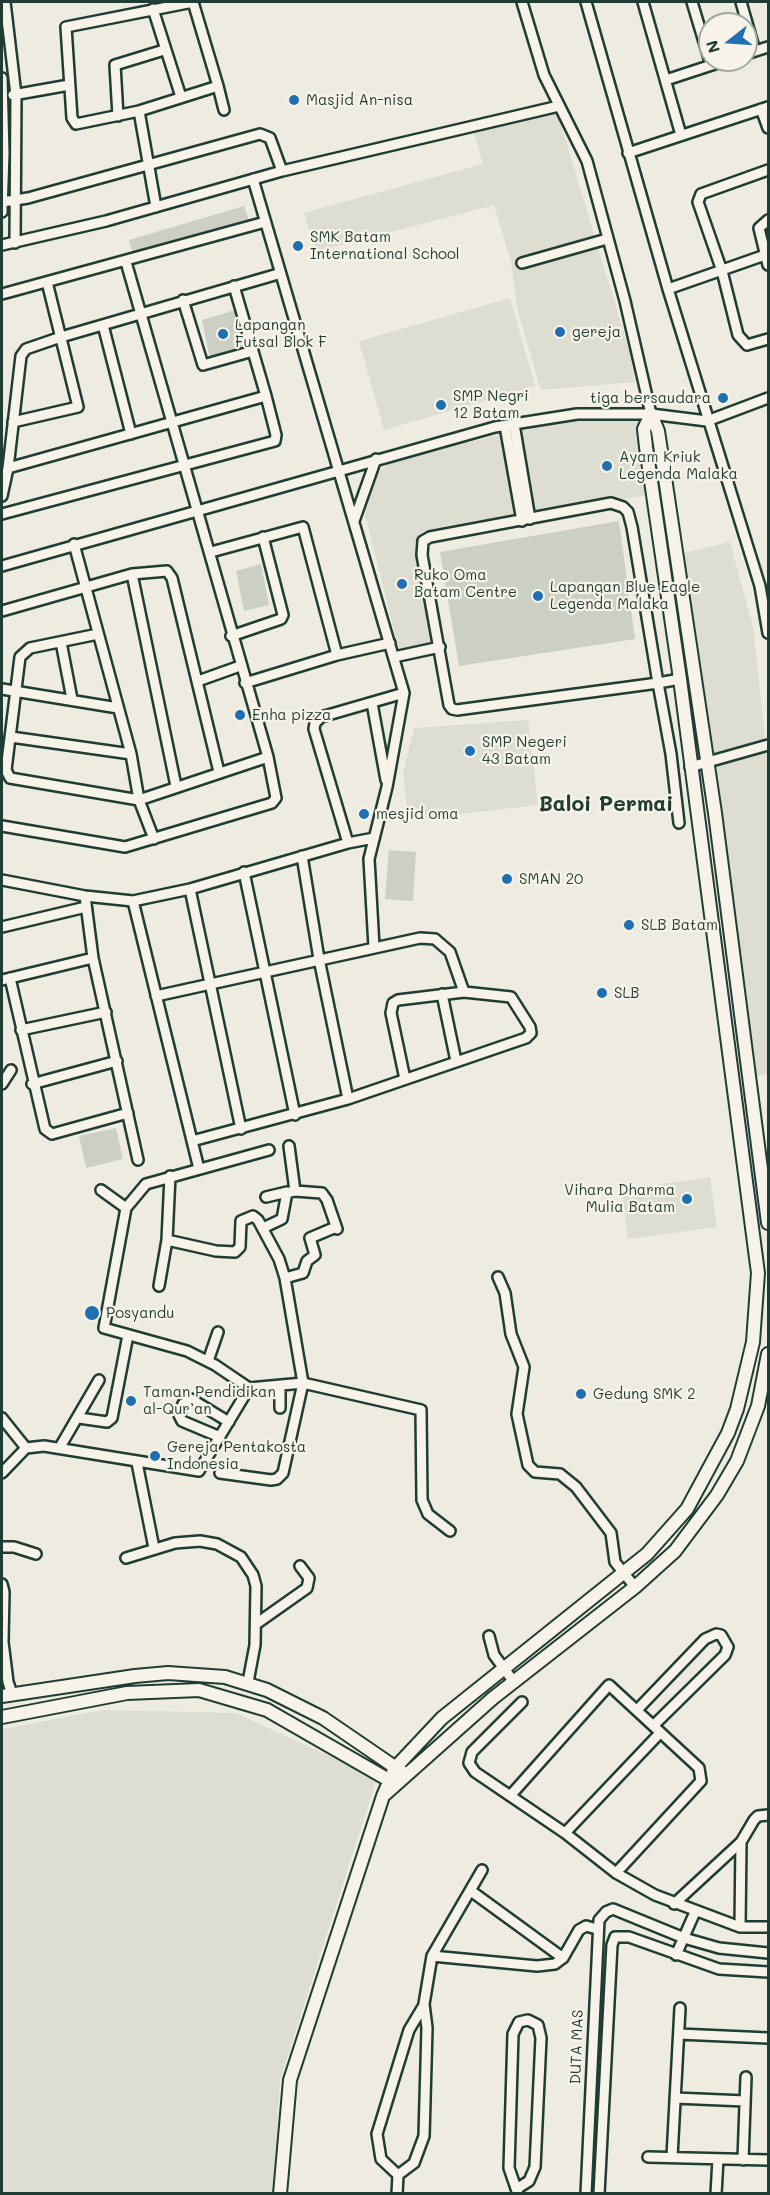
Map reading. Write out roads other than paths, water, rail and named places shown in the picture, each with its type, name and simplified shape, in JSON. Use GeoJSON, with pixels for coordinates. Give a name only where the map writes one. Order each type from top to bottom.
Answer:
{"type":"FeatureCollection","features":[{"type":"Feature","properties":{"kind":"street"},"geometry":{"type":"LineString","coordinates":[[5,2],[16,95],[15,243]]}},
{"type":"Feature","properties":{"kind":"street"},"geometry":{"type":"LineString","coordinates":[[218,86],[139,111],[76,124],[73,122],[69,86],[66,27],[193,2],[218,86],[224,110]]}},
{"type":"Feature","properties":{"kind":"street"},"geometry":{"type":"LineString","coordinates":[[522,2],[536,54],[559,106],[585,154],[625,301],[651,414],[658,430],[707,761],[768,1223]]}},
{"type":"Feature","properties":{"kind":"street"},"geometry":{"type":"LineString","coordinates":[[586,2],[628,153],[708,421],[764,585],[768,633]]}},
{"type":"Feature","properties":{"kind":"street"},"geometry":{"type":"LineString","coordinates":[[643,2],[681,135]]}},
{"type":"Feature","properties":{"kind":"street"},"geometry":{"type":"LineString","coordinates":[[692,2],[698,22]]}},
{"type":"Feature","properties":{"kind":"street"},"geometry":{"type":"LineString","coordinates":[[153,9],[164,50],[181,97]]}},
{"type":"Feature","properties":{"kind":"street"},"geometry":{"type":"LineString","coordinates":[[118,116],[115,65],[164,50]]}},
{"type":"Feature","properties":{"kind":"street"},"geometry":{"type":"LineString","coordinates":[[666,80],[698,69]]}},
{"type":"Feature","properties":{"kind":"street"},"geometry":{"type":"LineString","coordinates":[[2,78],[2,206],[16,200],[149,166],[260,134],[270,138],[282,171]]}},
{"type":"Feature","properties":{"kind":"street"},"geometry":{"type":"LineString","coordinates":[[2,94],[16,95],[69,86]]}},
{"type":"Feature","properties":{"kind":"street"},"geometry":{"type":"LineString","coordinates":[[2,245],[156,207],[282,171],[559,106]]}},
{"type":"Feature","properties":{"kind":"street"},"geometry":{"type":"LineString","coordinates":[[628,153],[765,108],[768,128]]}},
{"type":"Feature","properties":{"kind":"street"},"geometry":{"type":"LineString","coordinates":[[139,111],[156,207]]}},
{"type":"Feature","properties":{"kind":"street"},"geometry":{"type":"LineString","coordinates":[[768,170],[699,196],[699,208],[722,271],[742,340],[747,345],[768,339]]}},
{"type":"Feature","properties":{"kind":"street"},"geometry":{"type":"LineString","coordinates":[[253,179],[278,274],[339,469],[404,693],[369,868],[374,947]]}},
{"type":"Feature","properties":{"kind":"street"},"geometry":{"type":"LineString","coordinates":[[768,220],[759,228],[768,265]]}},
{"type":"Feature","properties":{"kind":"street"},"geometry":{"type":"LineString","coordinates":[[2,294],[265,222]]}},
{"type":"Feature","properties":{"kind":"street"},"geometry":{"type":"LineString","coordinates":[[522,263],[607,238]]}},
{"type":"Feature","properties":{"kind":"street"},"geometry":{"type":"LineString","coordinates":[[668,289],[765,255]]}},
{"type":"Feature","properties":{"kind":"street"},"geometry":{"type":"LineString","coordinates":[[2,826],[115,846],[135,845],[272,803],[276,792],[268,757],[231,636],[211,552],[196,509],[126,261]]}},
{"type":"Feature","properties":{"kind":"street"},"geometry":{"type":"LineString","coordinates":[[2,496],[8,468],[22,353],[31,346],[278,274]]}},
{"type":"Feature","properties":{"kind":"street"},"geometry":{"type":"LineString","coordinates":[[13,422],[78,407],[47,282]]}},
{"type":"Feature","properties":{"kind":"street"},"geometry":{"type":"LineString","coordinates":[[2,514],[275,441],[276,435],[266,396],[234,286]]}},
{"type":"Feature","properties":{"kind":"street"},"geometry":{"type":"LineString","coordinates":[[183,300],[203,365],[253,351]]}},
{"type":"Feature","properties":{"kind":"street"},"geometry":{"type":"LineString","coordinates":[[103,325],[131,434]]}},
{"type":"Feature","properties":{"kind":"street"},"geometry":{"type":"LineString","coordinates":[[8,468],[266,396]]}},
{"type":"Feature","properties":{"kind":"street"},"geometry":{"type":"LineString","coordinates":[[2,566],[339,469],[509,425],[577,414],[651,414],[708,421],[768,398]]}},
{"type":"Feature","properties":{"kind":"street"},"geometry":{"type":"LineString","coordinates":[[393,1783],[395,1768],[442,1718],[502,1667],[626,1572],[647,1554],[687,1509],[721,1450],[737,1408],[756,1317],[758,1273],[745,1159],[644,429],[651,414]]}},
{"type":"Feature","properties":{"kind":"street"},"geometry":{"type":"LineString","coordinates":[[509,425],[526,520]]}},
{"type":"Feature","properties":{"kind":"street"},"geometry":{"type":"LineString","coordinates":[[354,521],[376,459]]}},
{"type":"Feature","properties":{"kind":"street"},"geometry":{"type":"LineString","coordinates":[[679,823],[671,754],[657,682],[628,512],[617,503],[612,503],[430,537],[423,541],[422,555],[449,705],[457,710],[657,682],[680,679]]}},
{"type":"Feature","properties":{"kind":"street"},"geometry":{"type":"LineString","coordinates":[[211,552],[303,527],[337,655]]}},
{"type":"Feature","properties":{"kind":"street"},"geometry":{"type":"LineString","coordinates":[[231,636],[281,619],[282,615],[263,537]]}},
{"type":"Feature","properties":{"kind":"street"},"geometry":{"type":"LineString","coordinates":[[74,544],[131,754],[139,800],[154,839]]}},
{"type":"Feature","properties":{"kind":"street"},"geometry":{"type":"LineString","coordinates":[[2,611],[132,574],[163,570],[170,573],[219,772]]}},
{"type":"Feature","properties":{"kind":"street"},"geometry":{"type":"LineString","coordinates":[[132,574],[176,786]]}},
{"type":"Feature","properties":{"kind":"street"},"geometry":{"type":"LineString","coordinates":[[98,634],[30,648],[24,652],[18,663],[6,770],[10,778],[139,800],[268,757]]}},
{"type":"Feature","properties":{"kind":"street"},"geometry":{"type":"LineString","coordinates":[[61,642],[72,699]]}},
{"type":"Feature","properties":{"kind":"street"},"geometry":{"type":"LineString","coordinates":[[245,683],[337,655],[390,643]]}},
{"type":"Feature","properties":{"kind":"street"},"geometry":{"type":"LineString","coordinates":[[394,657],[440,647]]}},
{"type":"Feature","properties":{"kind":"street"},"geometry":{"type":"LineString","coordinates":[[198,681],[240,666]]}},
{"type":"Feature","properties":{"kind":"street"},"geometry":{"type":"LineString","coordinates":[[2,689],[118,708]]}},
{"type":"Feature","properties":{"kind":"street"},"geometry":{"type":"LineString","coordinates":[[348,843],[314,729],[315,723],[321,717],[404,693]]}},
{"type":"Feature","properties":{"kind":"street"},"geometry":{"type":"LineString","coordinates":[[372,703],[387,787]]}},
{"type":"Feature","properties":{"kind":"street"},"geometry":{"type":"LineString","coordinates":[[11,737],[131,754]]}},
{"type":"Feature","properties":{"kind":"street"},"geometry":{"type":"LineString","coordinates":[[690,767],[768,745]]}},
{"type":"Feature","properties":{"kind":"street"},"geometry":{"type":"LineString","coordinates":[[2,880],[85,896],[133,902],[190,889],[348,843],[374,838]]}},
{"type":"Feature","properties":{"kind":"street"},"geometry":{"type":"LineString","coordinates":[[302,856],[319,959],[348,1099]]}},
{"type":"Feature","properties":{"kind":"street"},"geometry":{"type":"LineString","coordinates":[[244,872],[295,1114]]}},
{"type":"Feature","properties":{"kind":"street"},"geometry":{"type":"LineString","coordinates":[[190,889],[241,1129]]}},
{"type":"Feature","properties":{"kind":"street"},"geometry":{"type":"LineString","coordinates":[[85,896],[93,958],[138,1160]]}},
{"type":"Feature","properties":{"kind":"street"},"geometry":{"type":"LineString","coordinates":[[133,902],[199,1169]]}},
{"type":"Feature","properties":{"kind":"street"},"geometry":{"type":"LineString","coordinates":[[2,927],[86,907]]}},
{"type":"Feature","properties":{"kind":"street"},"geometry":{"type":"LineString","coordinates":[[156,996],[210,986],[266,971],[420,938],[435,939],[450,952],[464,992]]}},
{"type":"Feature","properties":{"kind":"street"},"geometry":{"type":"LineString","coordinates":[[93,958],[6,979],[21,1030],[42,1124],[52,1134],[128,1113]]}},
{"type":"Feature","properties":{"kind":"street"},"geometry":{"type":"LineString","coordinates":[[192,1141],[348,1099],[526,1038],[531,1033],[530,1027],[511,997],[464,992],[398,1000],[391,1007],[405,1079]]}},
{"type":"Feature","properties":{"kind":"street"},"geometry":{"type":"LineString","coordinates":[[442,994],[456,1061]]}},
{"type":"Feature","properties":{"kind":"street"},"geometry":{"type":"LineString","coordinates":[[21,1030],[106,1012]]}},
{"type":"Feature","properties":{"kind":"street"},"geometry":{"type":"LineString","coordinates":[[32,1084],[117,1061]]}},
{"type":"Feature","properties":{"kind":"street"},"geometry":{"type":"LineString","coordinates":[[2,1084],[11,1070]]}},
{"type":"Feature","properties":{"kind":"street"},"geometry":{"type":"LineString","coordinates":[[263,1228],[282,1219],[291,1192],[289,1146]]}},
{"type":"Feature","properties":{"kind":"street"},"geometry":{"type":"LineString","coordinates":[[269,1150],[146,1184],[126,1208],[104,1328],[181,1349],[208,1361],[249,1388],[303,1383],[422,1410],[422,1500],[428,1514],[450,1531]]}},
{"type":"Feature","properties":{"kind":"street"},"geometry":{"type":"LineString","coordinates":[[159,1286],[167,1240],[170,1176]]}},
{"type":"Feature","properties":{"kind":"street"},"geometry":{"type":"LineString","coordinates":[[101,1190],[126,1208]]}},
{"type":"Feature","properties":{"kind":"street"},"geometry":{"type":"LineString","coordinates":[[266,1197],[291,1192],[322,1193],[327,1200],[336,1228],[310,1238],[315,1255],[307,1261],[305,1272],[285,1278]]}},
{"type":"Feature","properties":{"kind":"street"},"geometry":{"type":"LineString","coordinates":[[167,1240],[232,1252],[240,1247],[243,1218],[256,1218],[279,1259],[285,1278],[303,1383],[283,1473],[279,1478],[271,1480],[220,1473]]}},
{"type":"Feature","properties":{"kind":"street"},"geometry":{"type":"LineString","coordinates":[[498,1278],[505,1293],[511,1334],[524,1367],[518,1414],[528,1465],[535,1472],[560,1474],[576,1487],[611,1533],[615,1562],[626,1572],[635,1587]]}},
{"type":"Feature","properties":{"kind":"street"},"geometry":{"type":"LineString","coordinates":[[208,1361],[218,1332]]}},
{"type":"Feature","properties":{"kind":"street"},"geometry":{"type":"LineString","coordinates":[[79,1418],[106,1422],[112,1418],[128,1335]]}},
{"type":"Feature","properties":{"kind":"street"},"geometry":{"type":"LineString","coordinates":[[280,2193],[287,2090],[383,1796],[393,1783],[406,1775],[425,1756],[514,1682],[635,1587],[675,1551],[717,1495],[737,1461],[758,1406],[768,1354]]}},
{"type":"Feature","properties":{"kind":"street"},"geometry":{"type":"LineString","coordinates":[[60,1447],[79,1418],[99,1380]]}},
{"type":"Feature","properties":{"kind":"street"},"geometry":{"type":"LineString","coordinates":[[280,1386],[280,1408]]}},
{"type":"Feature","properties":{"kind":"street"},"geometry":{"type":"LineString","coordinates":[[2,1473],[26,1448],[60,1447],[137,1463],[199,1471],[249,1388]]}},
{"type":"Feature","properties":{"kind":"street"},"geometry":{"type":"LineString","coordinates":[[220,1437],[182,1421],[179,1415],[183,1404],[191,1399],[229,1422]]}},
{"type":"Feature","properties":{"kind":"street"},"geometry":{"type":"LineString","coordinates":[[2,1418],[26,1448]]}},
{"type":"Feature","properties":{"kind":"street"},"geometry":{"type":"LineString","coordinates":[[137,1463],[154,1548]]}},
{"type":"Feature","properties":{"kind":"street"},"geometry":{"type":"LineString","coordinates":[[126,1558],[154,1548],[200,1541],[217,1544],[241,1557],[254,1575],[256,1586],[255,1645],[248,1682]]}},
{"type":"Feature","properties":{"kind":"street"},"geometry":{"type":"LineString","coordinates":[[2,1547],[15,1547],[36,1554]]}},
{"type":"Feature","properties":{"kind":"street"},"geometry":{"type":"LineString","coordinates":[[256,1624],[308,1588],[309,1578],[300,1566]]}},
{"type":"Feature","properties":{"kind":"street"},"geometry":{"type":"LineString","coordinates":[[2,1584],[7,1695],[112,1678],[168,1673],[202,1674],[248,1682],[322,1718],[406,1775]]}},
{"type":"Feature","properties":{"kind":"street"},"geometry":{"type":"LineString","coordinates":[[565,1833],[725,1655],[728,1647],[721,1635],[716,1634],[705,1639],[654,1689],[637,1710]]}},
{"type":"Feature","properties":{"kind":"street"},"geometry":{"type":"LineString","coordinates":[[489,1636],[494,1655],[514,1682]]}},
{"type":"Feature","properties":{"kind":"street"},"geometry":{"type":"LineString","coordinates":[[510,1796],[609,1685],[699,1768],[701,1781],[615,1873]]}},
{"type":"Feature","properties":{"kind":"street"},"geometry":{"type":"LineString","coordinates":[[2,1718],[128,1693],[199,1690],[267,1710],[393,1783]]}},
{"type":"Feature","properties":{"kind":"street"},"geometry":{"type":"LineString","coordinates":[[522,1702],[484,1738],[469,1758],[469,1763],[475,1772],[565,1833],[615,1873],[694,1912],[740,1927],[768,1927]]}},
{"type":"Feature","properties":{"kind":"street"},"geometry":{"type":"LineString","coordinates":[[674,1904],[741,1842],[758,1816],[768,1815]]}},
{"type":"Feature","properties":{"kind":"street"},"geometry":{"type":"LineString","coordinates":[[740,1927],[741,1842]]}},
{"type":"Feature","properties":{"kind":"street"},"geometry":{"type":"LineString","coordinates":[[398,2175],[414,2163],[424,2136],[427,2028],[424,2004],[432,1956],[482,1870]]}},
{"type":"Feature","properties":{"kind":"street"},"geometry":{"type":"LineString","coordinates":[[471,1891],[563,1958]]}},
{"type":"Feature","properties":{"kind":"street"},"geometry":{"type":"LineString","coordinates":[[432,1956],[537,1966],[555,1964],[563,1958],[579,1930],[586,1926],[597,1929],[599,1920],[606,1912],[613,1909],[684,1938],[719,1948],[768,1953]]}},
{"type":"Feature","properties":{"kind":"street"},"geometry":{"type":"LineString","coordinates":[[676,1955],[694,1912]]}},
{"type":"Feature","properties":{"kind":"street","name":"DUTA MAS"},"geometry":{"type":"LineString","coordinates":[[586,2193],[597,1929]]}},
{"type":"Feature","properties":{"kind":"street"},"geometry":{"type":"LineString","coordinates":[[599,2193],[612,1945],[615,1937],[629,1937],[719,1969],[768,1972]]}},
{"type":"Feature","properties":{"kind":"street"},"geometry":{"type":"LineString","coordinates":[[397,2193],[398,2175],[381,2159],[377,2134],[409,2030],[424,2004]]}},
{"type":"Feature","properties":{"kind":"street"},"geometry":{"type":"LineString","coordinates":[[672,2157],[680,2008]]}},
{"type":"Feature","properties":{"kind":"street"},"geometry":{"type":"LineString","coordinates":[[528,2020],[538,2025],[542,2038],[536,2167],[528,2181],[518,2191],[509,2168],[513,2034],[519,2022],[528,2020]]}},
{"type":"Feature","properties":{"kind":"street"},"geometry":{"type":"LineString","coordinates":[[679,2034],[768,2038]]}},
{"type":"Feature","properties":{"kind":"street"},"geometry":{"type":"LineString","coordinates":[[743,2160],[746,2077]]}},
{"type":"Feature","properties":{"kind":"street"},"geometry":{"type":"LineString","coordinates":[[675,2098],[745,2101]]}},
{"type":"Feature","properties":{"kind":"street"},"geometry":{"type":"LineString","coordinates":[[648,2157],[768,2160]]}},
{"type":"Feature","properties":{"kind":"street"},"geometry":{"type":"LineString","coordinates":[[716,2193],[718,2159]]}},
{"type":"Feature","properties":{"kind":"place","name":"Masjid An-nisa"},"geometry":{"type":"Point","coordinates":[294,100]}},
{"type":"Feature","properties":{"kind":"place","name":"SMK Batam International School"},"geometry":{"type":"Point","coordinates":[298,246]}},
{"type":"Feature","properties":{"kind":"place","name":"gereja"},"geometry":{"type":"Point","coordinates":[560,332]}},
{"type":"Feature","properties":{"kind":"place","name":"Lapangan Futsal Blok F"},"geometry":{"type":"Point","coordinates":[223,334]}},
{"type":"Feature","properties":{"kind":"place","name":"tiga bersaudara"},"geometry":{"type":"Point","coordinates":[723,398]}},
{"type":"Feature","properties":{"kind":"place","name":"SMP Negri 12 Batam"},"geometry":{"type":"Point","coordinates":[441,405]}},
{"type":"Feature","properties":{"kind":"place","name":"Ayam Kriuk Legenda Malaka"},"geometry":{"type":"Point","coordinates":[607,466]}},
{"type":"Feature","properties":{"kind":"place","name":"Ruko Oma Batam Centre"},"geometry":{"type":"Point","coordinates":[402,584]}},
{"type":"Feature","properties":{"kind":"place","name":"Lapangan Blue Eagle Legenda Malaka"},"geometry":{"type":"Point","coordinates":[538,596]}},
{"type":"Feature","properties":{"kind":"place","name":"Enha pizza"},"geometry":{"type":"Point","coordinates":[240,715]}},
{"type":"Feature","properties":{"kind":"place","name":"SMP Negeri 43 Batam"},"geometry":{"type":"Point","coordinates":[470,751]}},
{"type":"Feature","properties":{"kind":"place","name":"mesjid oma"},"geometry":{"type":"Point","coordinates":[364,814]}},
{"type":"Feature","properties":{"kind":"place","name":"SMAN 20"},"geometry":{"type":"Point","coordinates":[507,879]}},
{"type":"Feature","properties":{"kind":"place","name":"SLB Batam"},"geometry":{"type":"Point","coordinates":[629,925]}},
{"type":"Feature","properties":{"kind":"place","name":"SLB"},"geometry":{"type":"Point","coordinates":[602,993]}},
{"type":"Feature","properties":{"kind":"place","name":"Vihara Dharma Mulia Batam"},"geometry":{"type":"Point","coordinates":[687,1199]}},
{"type":"Feature","properties":{"kind":"place","name":"Posyandu"},"geometry":{"type":"Point","coordinates":[92,1313]}},
{"type":"Feature","properties":{"kind":"place","name":"Gedung SMK 2"},"geometry":{"type":"Point","coordinates":[581,1394]}},
{"type":"Feature","properties":{"kind":"place","name":"Taman Pendidikan al-Qur’an"},"geometry":{"type":"Point","coordinates":[131,1401]}},
{"type":"Feature","properties":{"kind":"place","name":"Gereja Pentakosta Indonesia"},"geometry":{"type":"Point","coordinates":[155,1456]}},
{"type":"Feature","properties":{"kind":"district","name":"Baloi Permai"},"geometry":{"type":"Point","coordinates":[606,805]}}]}
